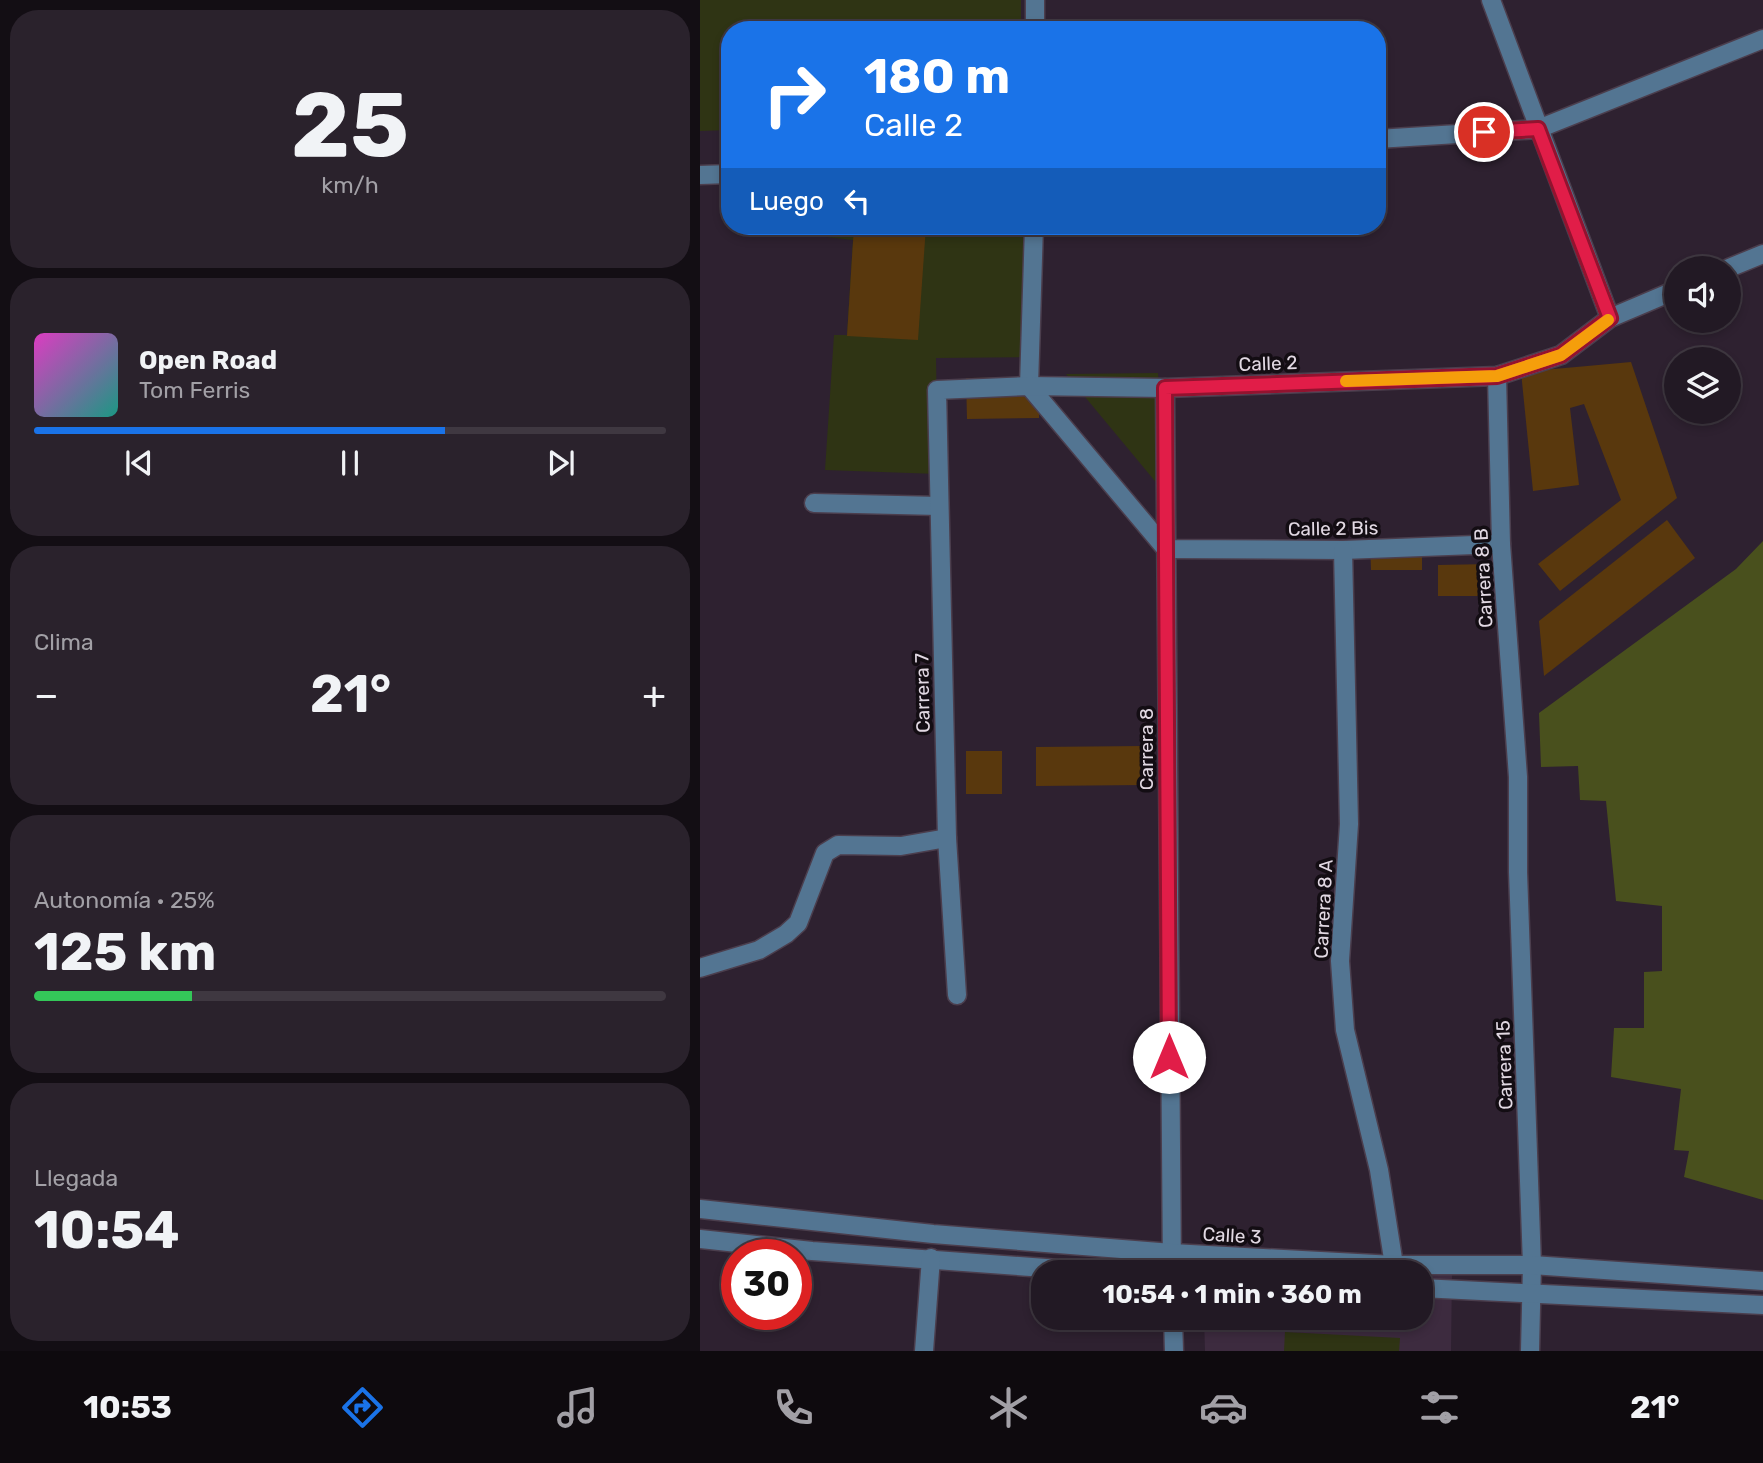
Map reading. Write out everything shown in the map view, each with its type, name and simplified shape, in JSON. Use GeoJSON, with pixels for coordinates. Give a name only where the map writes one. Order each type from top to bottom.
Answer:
{"type":"FeatureCollection","features":[{"type":"Feature","properties":{"kind":"street"},"geometry":{"type":"LineString","coordinates":[[1035,0],[1035,21]]}},
{"type":"Feature","properties":{"kind":"street"},"geometry":{"type":"LineString","coordinates":[[1491,0],[1610,318]]}},
{"type":"Feature","properties":{"kind":"street"},"geometry":{"type":"LineString","coordinates":[[1386,138],[1538,129],[1763,39]]}},
{"type":"Feature","properties":{"kind":"street"},"geometry":{"type":"LineString","coordinates":[[700,179],[721,176]]}},
{"type":"Feature","properties":{"kind":"street"},"geometry":{"type":"LineString","coordinates":[[1034,235],[1029,386],[1166,549]]}},
{"type":"Feature","properties":{"kind":"street"},"geometry":{"type":"LineString","coordinates":[[1741,263],[1763,254]]}},
{"type":"Feature","properties":{"kind":"street","name":"Calle 2"},"geometry":{"type":"LineString","coordinates":[[937,390],[1029,386],[1165,388],[1497,376],[1561,355],[1610,318],[1664,295]]}},
{"type":"Feature","properties":{"kind":"street","name":"Carrera 8 B"},"geometry":{"type":"LineString","coordinates":[[1497,376],[1501,544],[1518,777]]}},
{"type":"Feature","properties":{"kind":"street","name":"Carrera 8"},"geometry":{"type":"LineString","coordinates":[[1165,388],[1172,1260]]}},
{"type":"Feature","properties":{"kind":"street","name":"Carrera 7"},"geometry":{"type":"LineString","coordinates":[[937,390],[947,838],[957,995]]}},
{"type":"Feature","properties":{"kind":"street"},"geometry":{"type":"LineString","coordinates":[[814,503],[939,506]]}},
{"type":"Feature","properties":{"kind":"street","name":"Calle 2 Bis"},"geometry":{"type":"LineString","coordinates":[[1166,549],[1343,550],[1501,544]]}},
{"type":"Feature","properties":{"kind":"street","name":"Carrera 8 A"},"geometry":{"type":"LineString","coordinates":[[1343,550],[1349,824],[1340,961],[1345,1030],[1379,1170],[1393,1260]]}},
{"type":"Feature","properties":{"kind":"street","name":"Carrera 15"},"geometry":{"type":"LineString","coordinates":[[1518,777],[1518,872],[1532,1265],[1530,1351]]}},
{"type":"Feature","properties":{"kind":"street"},"geometry":{"type":"LineString","coordinates":[[700,968],[759,950],[792,929],[798,923],[812,893],[825,853],[838,845],[901,846],[947,838]]}},
{"type":"Feature","properties":{"kind":"street","name":"Calle 3"},"geometry":{"type":"LineString","coordinates":[[700,1209],[933,1234],[1172,1253],[1302,1260]]}},
{"type":"Feature","properties":{"kind":"street"},"geometry":{"type":"LineString","coordinates":[[700,1239],[812,1251],[1031,1266]]}},
{"type":"Feature","properties":{"kind":"street"},"geometry":{"type":"LineString","coordinates":[[924,1351],[931,1258]]}},
{"type":"Feature","properties":{"kind":"street","name":"Calle 3"},"geometry":{"type":"LineString","coordinates":[[1433,1265],[1532,1265],[1763,1281]]}},
{"type":"Feature","properties":{"kind":"street"},"geometry":{"type":"LineString","coordinates":[[1433,1289],[1763,1306]]}},
{"type":"Feature","properties":{"kind":"street"},"geometry":{"type":"LineString","coordinates":[[1173,1330],[1174,1351]]}},
{"type":"Feature","properties":{"kind":"shaded area"},"geometry":{"type":"Polygon","coordinates":[[[1433,1273],[1452,1274],[1451,1351],[1205,1351],[1204,1330],[1433,1330],[1433,1273]]]}},
{"type":"Feature","properties":{"kind":"green space"},"geometry":{"type":"Polygon","coordinates":[[[700,0],[1021,0],[1021,21],[721,21],[721,130],[700,131],[700,0]]]}},
{"type":"Feature","properties":{"kind":"green space"},"geometry":{"type":"Polygon","coordinates":[[[808,235],[1033,235],[1038,357],[936,358],[938,474],[825,470],[834,335],[847,335],[853,240],[808,235]]]}},
{"type":"Feature","properties":{"kind":"green space"},"geometry":{"type":"Polygon","coordinates":[[[1158,373],[1169,498],[1066,374],[1158,373]]]}},
{"type":"Feature","properties":{"kind":"green space"},"geometry":{"type":"Polygon","coordinates":[[[1763,541],[1763,1200],[1684,1177],[1689,1151],[1674,1150],[1681,1089],[1611,1077],[1614,1028],[1644,1028],[1644,972],[1662,971],[1662,906],[1616,901],[1606,801],[1580,800],[1578,766],[1541,767],[1539,713],[1736,569],[1763,541]]]}},
{"type":"Feature","properties":{"kind":"green space"},"geometry":{"type":"Polygon","coordinates":[[[1285,1332],[1400,1338],[1399,1351],[1284,1351],[1285,1332]]]}},
{"type":"Feature","properties":{"kind":"building"},"geometry":{"type":"Polygon","coordinates":[[[853,235],[925,235],[918,340],[847,336],[853,235]]]}},
{"type":"Feature","properties":{"kind":"building"},"geometry":{"type":"Polygon","coordinates":[[[1631,362],[1677,498],[1560,591],[1538,564],[1621,500],[1584,404],[1570,408],[1579,485],[1533,491],[1521,372],[1631,362]]]}},
{"type":"Feature","properties":{"kind":"building"},"geometry":{"type":"Polygon","coordinates":[[[1039,377],[1039,418],[967,419],[966,378],[1039,377]]]}},
{"type":"Feature","properties":{"kind":"building"},"geometry":{"type":"Polygon","coordinates":[[[1667,520],[1695,558],[1544,676],[1539,621],[1667,520]]]}},
{"type":"Feature","properties":{"kind":"building"},"geometry":{"type":"Polygon","coordinates":[[[1422,538],[1422,570],[1371,570],[1370,539],[1422,538]]]}},
{"type":"Feature","properties":{"kind":"building"},"geometry":{"type":"Polygon","coordinates":[[[1490,564],[1490,596],[1438,596],[1438,565],[1490,564]]]}},
{"type":"Feature","properties":{"kind":"building"},"geometry":{"type":"Polygon","coordinates":[[[1144,746],[1144,785],[1036,786],[1036,747],[1144,746]]]}},
{"type":"Feature","properties":{"kind":"building"},"geometry":{"type":"Polygon","coordinates":[[[966,751],[1002,751],[1002,794],[966,794],[966,751]]]}},
{"type":"Feature","properties":{"kind":"slow traffic"},"geometry":{"type":"LineString","coordinates":[[1346,381],[1497,376],[1561,355],[1608,320]]}},
{"type":"Feature","properties":{"kind":"route"},"geometry":{"type":"LineString","coordinates":[[1169,1057],[1165,388],[1497,376],[1561,355],[1591,334],[1610,318],[1538,129],[1484,132]]}}]}
